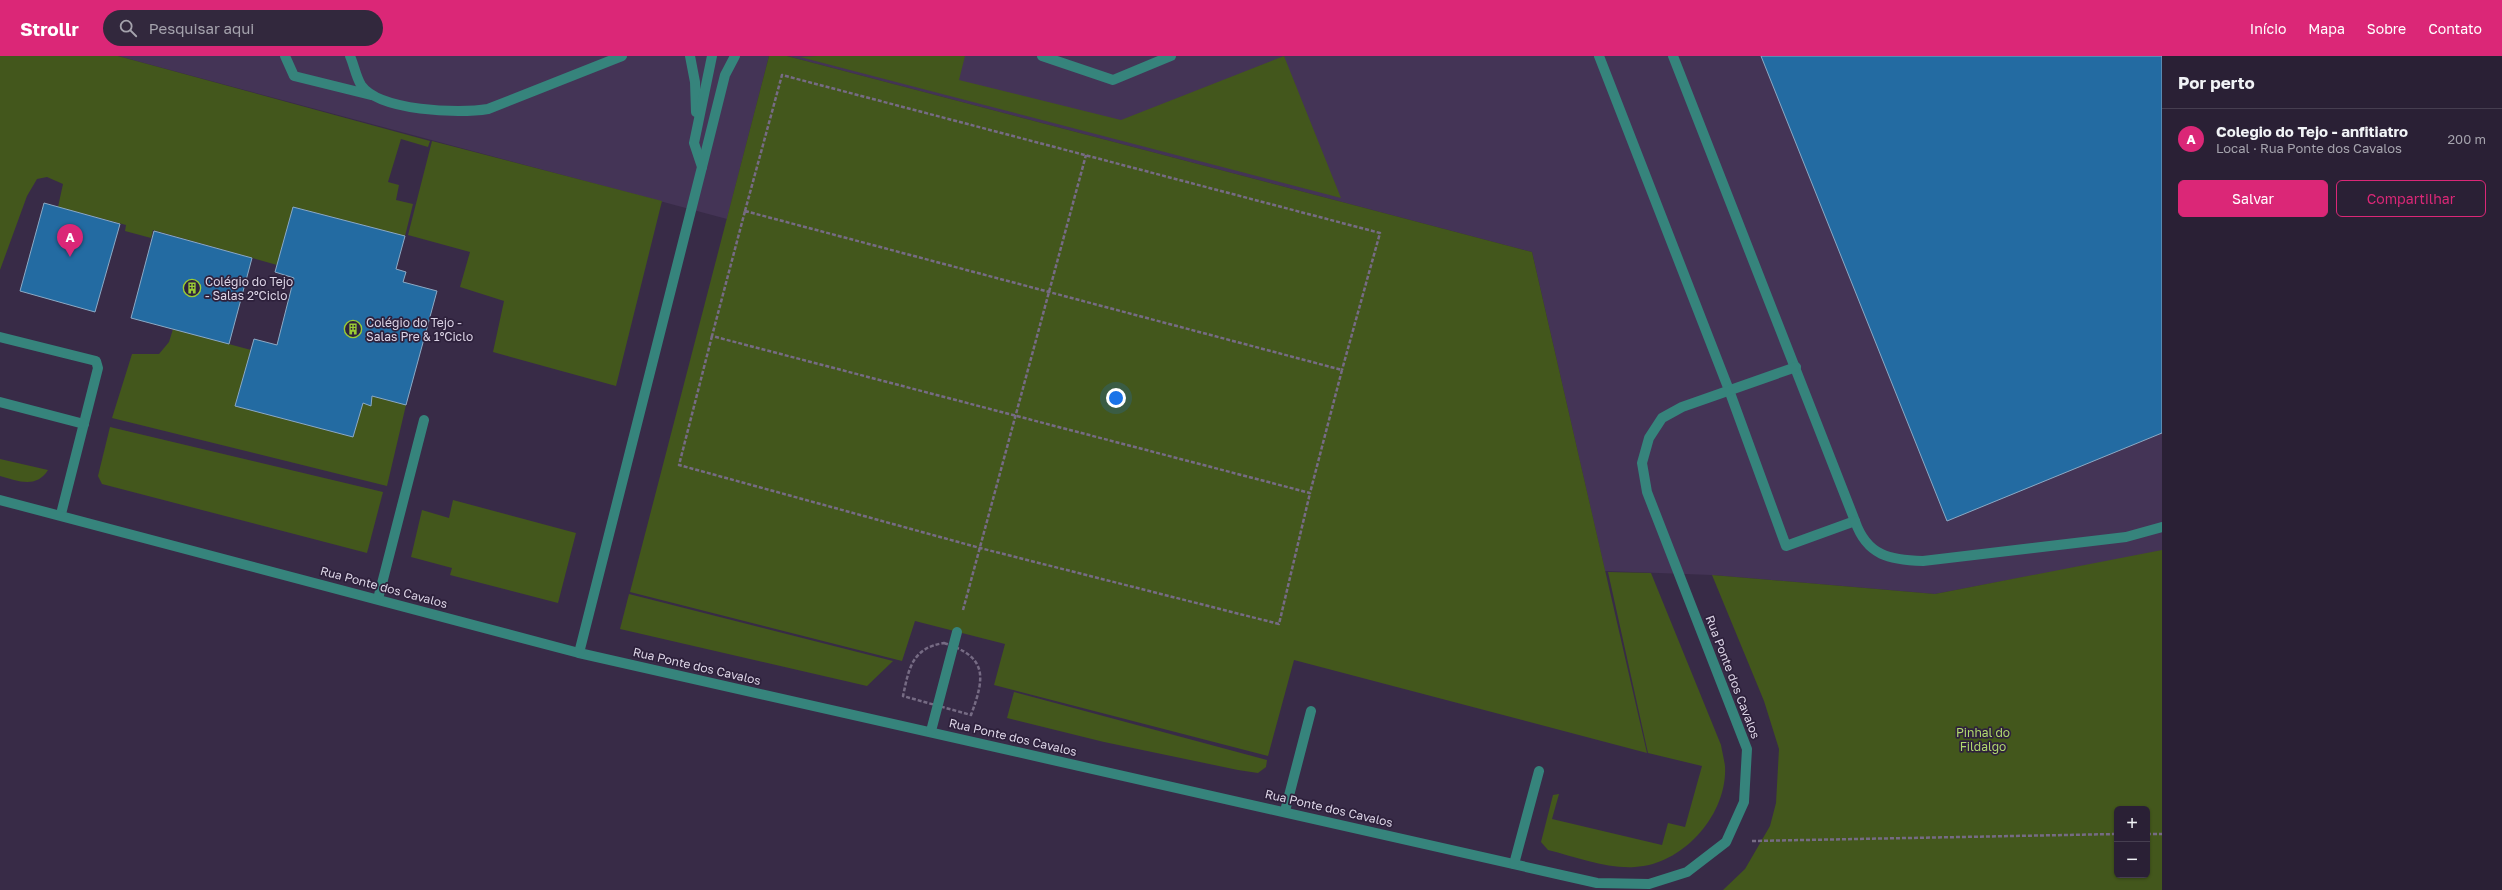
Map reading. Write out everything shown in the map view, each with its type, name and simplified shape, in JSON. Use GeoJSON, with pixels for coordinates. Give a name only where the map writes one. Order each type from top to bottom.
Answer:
{"type":"FeatureCollection","features":[{"type":"Feature","properties":{"kind":"street"},"geometry":{"type":"LineString","coordinates":[[285,56],[294,76],[422,109],[470,112],[488,109],[622,56]]}},
{"type":"Feature","properties":{"kind":"street"},"geometry":{"type":"LineString","coordinates":[[350,56],[361,85],[372,96]]}},
{"type":"Feature","properties":{"kind":"street"},"geometry":{"type":"LineString","coordinates":[[690,56],[695,82],[697,130]]}},
{"type":"Feature","properties":{"kind":"street"},"geometry":{"type":"LineString","coordinates":[[702,167],[694,143],[712,56]]}},
{"type":"Feature","properties":{"kind":"street"},"geometry":{"type":"LineString","coordinates":[[579,653],[725,75],[735,56]]}},
{"type":"Feature","properties":{"kind":"street"},"geometry":{"type":"LineString","coordinates":[[1042,56],[1113,80],[1171,56]]}},
{"type":"Feature","properties":{"kind":"street"},"geometry":{"type":"LineString","coordinates":[[1599,56],[1729,390],[1786,546],[1855,521]]}},
{"type":"Feature","properties":{"kind":"street"},"geometry":{"type":"LineString","coordinates":[[1674,56],[1860,534],[1867,546],[1879,553],[1901,560],[1923,561],[2126,537],[2162,527]]}},
{"type":"Feature","properties":{"kind":"street"},"geometry":{"type":"LineString","coordinates":[[0,337],[96,362],[98,368],[61,514]]}},
{"type":"Feature","properties":{"kind":"street","name":"Rua Ponte dos Cavalos"},"geometry":{"type":"LineString","coordinates":[[0,500],[61,514],[579,653],[1597,882],[1649,884],[1687,872],[1726,842],[1744,802],[1747,749],[1647,492],[1642,463],[1649,438],[1662,418],[1682,406],[1796,367]]}},
{"type":"Feature","properties":{"kind":"street"},"geometry":{"type":"LineString","coordinates":[[0,402],[84,424]]}},
{"type":"Feature","properties":{"kind":"street"},"geometry":{"type":"LineString","coordinates":[[378,599],[424,420]]}},
{"type":"Feature","properties":{"kind":"street"},"geometry":{"type":"LineString","coordinates":[[931,731],[957,632]]}},
{"type":"Feature","properties":{"kind":"street"},"geometry":{"type":"LineString","coordinates":[[1285,811],[1311,711]]}},
{"type":"Feature","properties":{"kind":"street"},"geometry":{"type":"LineString","coordinates":[[1514,864],[1539,771]]}},
{"type":"Feature","properties":{"kind":"path"},"geometry":{"type":"LineString","coordinates":[[782,75],[1086,155],[1380,233],[1310,493],[1279,624],[980,548],[679,466],[712,336],[782,75]]}},
{"type":"Feature","properties":{"kind":"path"},"geometry":{"type":"LineString","coordinates":[[957,632],[1086,155]]}},
{"type":"Feature","properties":{"kind":"path"},"geometry":{"type":"LineString","coordinates":[[746,211],[1342,370]]}},
{"type":"Feature","properties":{"kind":"path"},"geometry":{"type":"LineString","coordinates":[[712,336],[1310,493]]}},
{"type":"Feature","properties":{"kind":"path"},"geometry":{"type":"LineString","coordinates":[[903,696],[911,665],[919,654],[927,647],[944,643],[970,654],[976,661],[979,671],[980,684],[971,715]]}},
{"type":"Feature","properties":{"kind":"path"},"geometry":{"type":"LineString","coordinates":[[1726,842],[2114,834]]}},
{"type":"Feature","properties":{"kind":"path"},"geometry":{"type":"LineString","coordinates":[[2150,834],[2162,834]]}},
{"type":"Feature","properties":{"kind":"shaded area"},"geometry":{"type":"Polygon","coordinates":[[[118,56],[769,56],[727,219],[118,56]]]}},
{"type":"Feature","properties":{"kind":"shaded area"},"geometry":{"type":"Polygon","coordinates":[[[787,56],[2162,56],[2162,551],[1935,594],[1712,575],[1605,571],[1532,252],[787,56]]]}},
{"type":"Feature","properties":{"kind":"green space"},"geometry":{"type":"Polygon","coordinates":[[[0,56],[118,56],[430,141],[428,147],[401,139],[388,182],[399,185],[396,200],[413,204],[405,236],[293,207],[277,265],[153,230],[151,238],[125,231],[126,225],[58,207],[63,184],[47,177],[37,179],[27,196],[0,270],[0,56]]]}},
{"type":"Feature","properties":{"kind":"green space"},"geometry":{"type":"Polygon","coordinates":[[[769,56],[787,56],[1532,252],[1647,753],[1294,660],[1268,756],[994,685],[1005,644],[915,621],[902,661],[630,592],[769,56]]]}},
{"type":"Feature","properties":{"kind":"green space"},"geometry":{"type":"Polygon","coordinates":[[[965,56],[959,80],[1121,120],[1284,56],[1341,198],[800,57],[965,56]]]}},
{"type":"Feature","properties":{"kind":"green space"},"geometry":{"type":"Polygon","coordinates":[[[432,141],[662,201],[616,386],[493,352],[504,301],[460,287],[470,252],[408,235],[432,141]]]}},
{"type":"Feature","properties":{"kind":"green space"},"geometry":{"type":"Polygon","coordinates":[[[173,329],[251,350],[235,406],[353,437],[363,403],[370,405],[372,396],[406,405],[387,486],[112,418],[132,354],[159,354],[169,342],[173,329]]]}},
{"type":"Feature","properties":{"kind":"green space"},"geometry":{"type":"Polygon","coordinates":[[[110,427],[383,492],[367,553],[102,484],[98,476],[110,427]]]}},
{"type":"Feature","properties":{"kind":"green space"},"geometry":{"type":"Polygon","coordinates":[[[0,459],[48,470],[38,480],[32,482],[13,480],[0,476],[0,459]]]}},
{"type":"Feature","properties":{"kind":"green space"},"geometry":{"type":"Polygon","coordinates":[[[453,500],[576,533],[558,603],[450,575],[452,568],[411,557],[422,510],[449,518],[453,500]]]}},
{"type":"Feature","properties":{"kind":"green space","name":"Pinhal do Fildalgo"},"geometry":{"type":"Polygon","coordinates":[[[2162,550],[2162,890],[1723,890],[1745,869],[1770,826],[1776,803],[1779,749],[1764,701],[1712,575],[1935,594],[2162,550]]]}},
{"type":"Feature","properties":{"kind":"green space"},"geometry":{"type":"Polygon","coordinates":[[[1608,572],[1651,573],[1721,745],[1725,766],[1724,784],[1719,802],[1710,819],[1699,834],[1685,847],[1670,857],[1653,864],[1635,867],[1614,866],[1580,859],[1548,850],[1541,842],[1553,795],[1559,794],[1552,819],[1662,845],[1668,823],[1685,827],[1702,766],[1648,753],[1608,572]]]}},
{"type":"Feature","properties":{"kind":"green space"},"geometry":{"type":"Polygon","coordinates":[[[629,594],[893,661],[867,686],[620,629],[629,594]]]}},
{"type":"Feature","properties":{"kind":"green space"},"geometry":{"type":"Polygon","coordinates":[[[1014,692],[1267,760],[1266,767],[1258,773],[1238,770],[1104,742],[1007,718],[1014,692]]]}},
{"type":"Feature","properties":{"kind":"building"},"geometry":{"type":"Polygon","coordinates":[[[1761,56],[2162,56],[2162,433],[1947,521],[1761,56]]]}},
{"type":"Feature","properties":{"kind":"building"},"geometry":{"type":"Polygon","coordinates":[[[44,203],[120,224],[95,312],[20,291],[44,203]]]}},
{"type":"Feature","properties":{"kind":"building","name":"Colégio do Tejo - Salas Pre & 1ºCiclo"},"geometry":{"type":"Polygon","coordinates":[[[293,207],[405,236],[396,269],[406,272],[403,282],[437,291],[406,405],[372,396],[371,406],[363,403],[353,437],[235,406],[254,339],[277,345],[294,278],[275,272],[293,207]]]}},
{"type":"Feature","properties":{"kind":"building","name":"Colégio do Tejo - Salas 2ºCiclo"},"geometry":{"type":"Polygon","coordinates":[[[154,231],[252,258],[229,344],[131,318],[154,231]]]}},
{"type":"Feature","properties":{"kind":"place","name":"Colegio do Tejo - anfitiatro"},"geometry":{"type":"Point","coordinates":[70,257]}},
{"type":"Feature","properties":{"kind":"place","name":"Colégio do Tejo - Salas 2ºCiclo"},"geometry":{"type":"Point","coordinates":[192,288]}},
{"type":"Feature","properties":{"kind":"place","name":"Colégio do Tejo - Salas Pre & 1ºCiclo"},"geometry":{"type":"Point","coordinates":[353,329]}}]}
